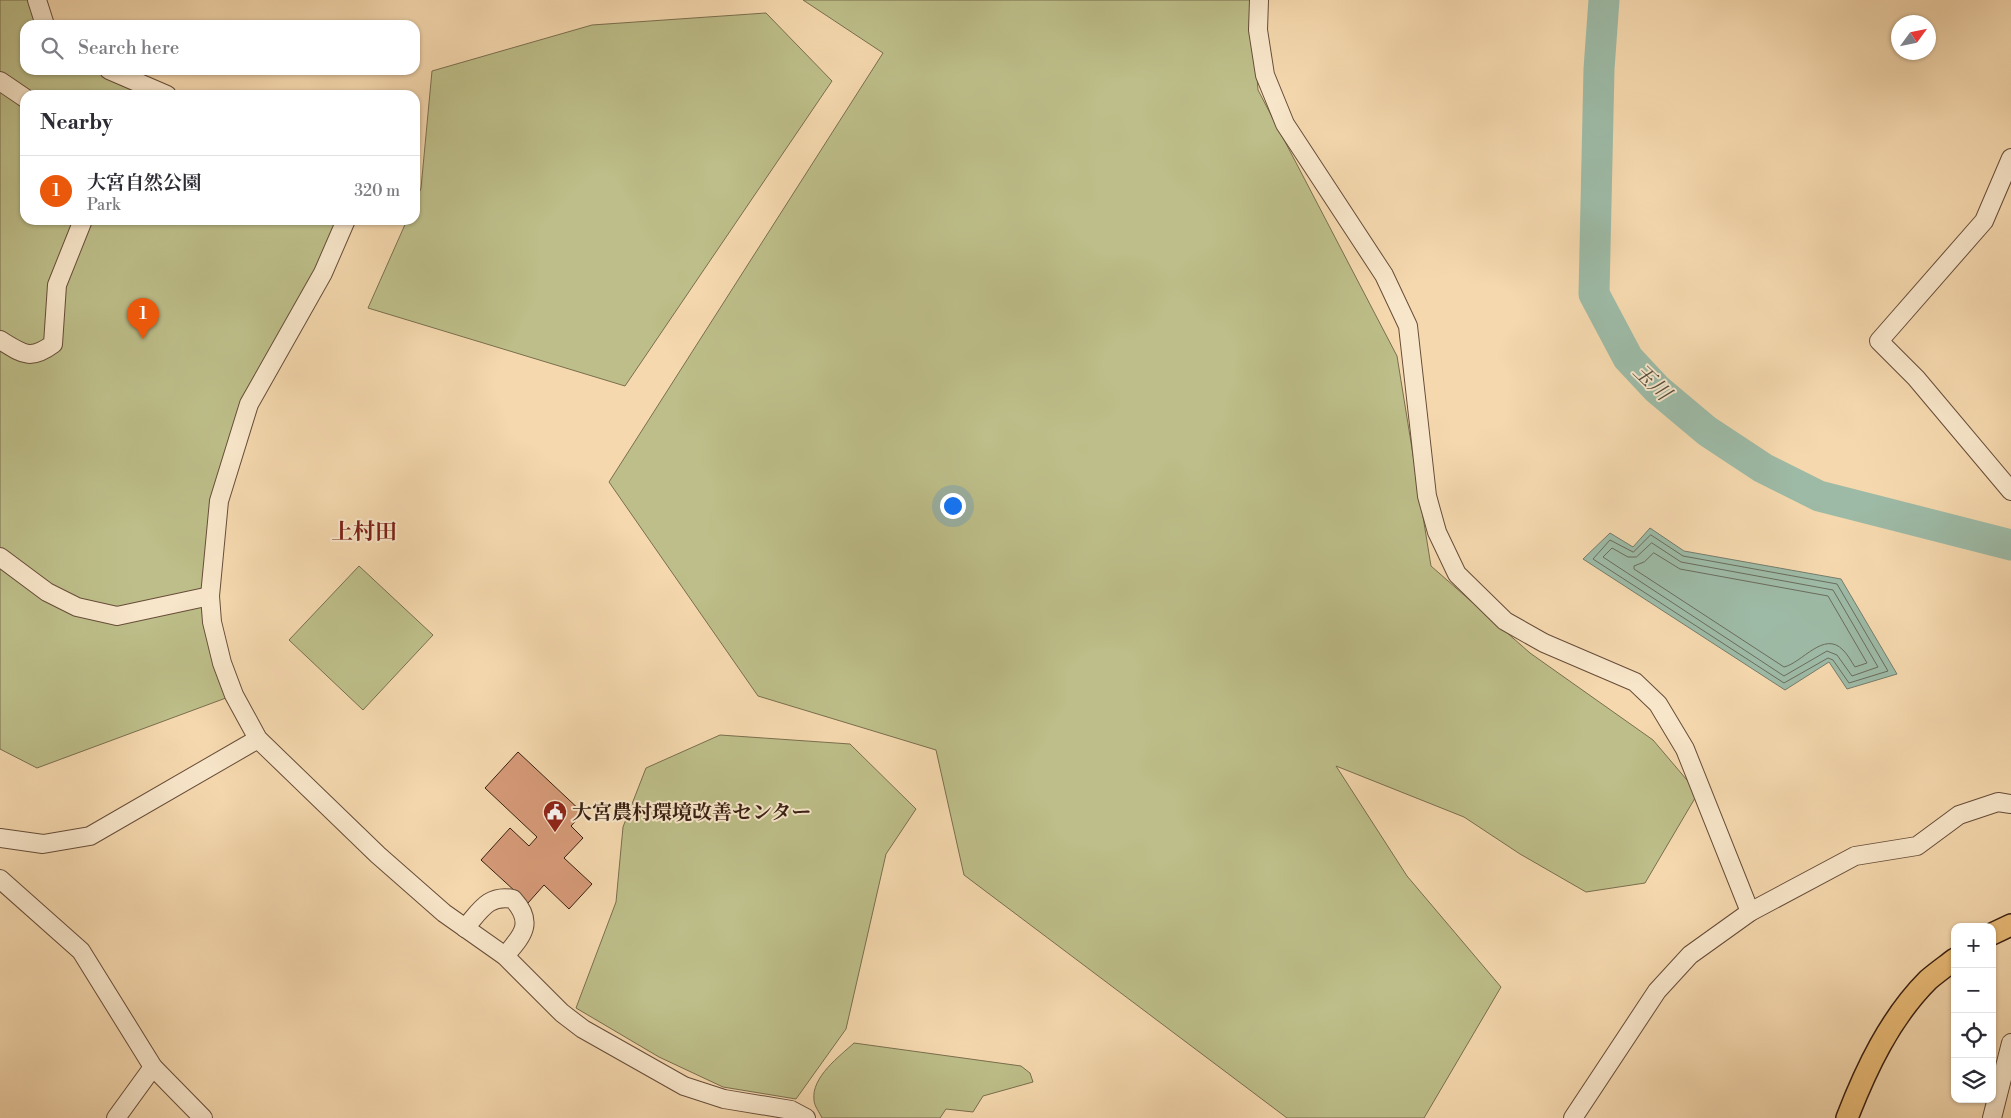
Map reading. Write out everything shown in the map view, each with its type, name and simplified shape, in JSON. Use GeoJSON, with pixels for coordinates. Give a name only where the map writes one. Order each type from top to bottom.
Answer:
{"type":"FeatureCollection","features":[{"type":"Feature","properties":{"kind":"main road"},"geometry":{"type":"LineString","coordinates":[[1996,932],[2011,925]]}},
{"type":"Feature","properties":{"kind":"main road"},"geometry":{"type":"LineString","coordinates":[[1847,1118],[1858,1090],[1884,1040],[1907,1005],[1928,980],[1951,962]]}},
{"type":"Feature","properties":{"kind":"street"},"geometry":{"type":"LineString","coordinates":[[37,0],[43,20]]}},
{"type":"Feature","properties":{"kind":"street"},"geometry":{"type":"LineString","coordinates":[[1259,0],[1258,30],[1265,75],[1285,124],[1384,275],[1408,326],[1427,496],[1437,532],[1457,574],[1505,621],[1544,643],[1635,682],[1658,704],[1684,749],[1750,912]]}},
{"type":"Feature","properties":{"kind":"street"},"geometry":{"type":"LineString","coordinates":[[121,75],[155,90]]}},
{"type":"Feature","properties":{"kind":"street"},"geometry":{"type":"LineString","coordinates":[[0,81],[20,95]]}},
{"type":"Feature","properties":{"kind":"street"},"geometry":{"type":"LineString","coordinates":[[2011,158],[1984,221],[1879,341],[1916,378],[2011,491]]}},
{"type":"Feature","properties":{"kind":"street"},"geometry":{"type":"LineString","coordinates":[[0,340],[23,354],[40,354],[54,344],[57,285],[81,225]]}},
{"type":"Feature","properties":{"kind":"street"},"geometry":{"type":"LineString","coordinates":[[344,225],[323,273],[249,404],[219,500],[210,596],[212,622],[222,663],[234,695],[258,739],[378,855],[444,913],[505,956],[562,1013],[583,1029],[684,1086],[724,1099],[790,1110],[806,1118]]}},
{"type":"Feature","properties":{"kind":"street"},"geometry":{"type":"LineString","coordinates":[[0,557],[46,592],[77,607],[117,616],[210,596]]}},
{"type":"Feature","properties":{"kind":"street"},"geometry":{"type":"LineString","coordinates":[[0,838],[43,844],[90,836],[258,739]]}},
{"type":"Feature","properties":{"kind":"street"},"geometry":{"type":"LineString","coordinates":[[1573,1118],[1657,992],[1690,955],[1750,912],[1855,856],[1917,846],[1959,815],[1998,802],[2011,804]]}},
{"type":"Feature","properties":{"kind":"street"},"geometry":{"type":"LineString","coordinates":[[0,879],[81,951],[153,1067],[203,1118]]}},
{"type":"Feature","properties":{"kind":"street"},"geometry":{"type":"LineString","coordinates":[[465,928],[489,901],[501,897],[513,899],[523,915],[525,927],[521,937],[505,956]]}},
{"type":"Feature","properties":{"kind":"street"},"geometry":{"type":"LineString","coordinates":[[1992,1118],[2011,1043]]}},
{"type":"Feature","properties":{"kind":"street"},"geometry":{"type":"LineString","coordinates":[[116,1118],[153,1067]]}},
{"type":"Feature","properties":{"kind":"green space"},"geometry":{"type":"Polygon","coordinates":[[[0,0],[37,0],[43,20],[20,20],[20,75],[121,75],[155,90],[20,90],[20,225],[343,225],[249,404],[219,501],[210,596],[234,695],[37,768],[0,749],[0,0]]]}},
{"type":"Feature","properties":{"kind":"green space"},"geometry":{"type":"Polygon","coordinates":[[[803,0],[1251,0],[1258,90],[1397,356],[1431,566],[1530,653],[1653,740],[1698,793],[1645,883],[1586,892],[1520,854],[1464,817],[1336,766],[1407,876],[1501,987],[1424,1118],[1287,1118],[964,875],[936,750],[758,696],[609,482],[883,53],[803,0]]]}},
{"type":"Feature","properties":{"kind":"green space"},"geometry":{"type":"Polygon","coordinates":[[[766,13],[832,81],[625,386],[368,308],[405,225],[420,225],[420,190],[432,71],[592,25],[766,13]]]}},
{"type":"Feature","properties":{"kind":"green space"},"geometry":{"type":"Polygon","coordinates":[[[359,566],[433,635],[363,710],[289,640],[359,566]]]}},
{"type":"Feature","properties":{"kind":"green space"},"geometry":{"type":"Polygon","coordinates":[[[720,735],[850,744],[916,809],[886,854],[846,1029],[796,1099],[723,1087],[659,1057],[576,1008],[616,902],[623,827],[646,768],[720,735]]]}},
{"type":"Feature","properties":{"kind":"green space"},"geometry":{"type":"Polygon","coordinates":[[[854,1043],[1021,1066],[1030,1073],[1033,1082],[983,1096],[973,1112],[946,1109],[940,1118],[822,1118],[814,1102],[814,1091],[817,1083],[834,1061],[854,1043]]]}},
{"type":"Feature","properties":{"kind":"water"},"geometry":{"type":"Polygon","coordinates":[[[1650,528],[1684,551],[1841,579],[1897,674],[1847,689],[1829,662],[1785,690],[1583,559],[1610,533],[1633,547],[1650,528]]]}},
{"type":"Feature","properties":{"kind":"building","name":"大宮農村環境改善センター"},"geometry":{"type":"Polygon","coordinates":[[[518,752],[583,813],[571,826],[583,838],[564,858],[592,884],[569,909],[544,885],[528,903],[481,860],[510,828],[529,846],[537,837],[485,788],[518,752]]]}},
{"type":"Feature","properties":{"kind":"waterway","name":"玉川"},"geometry":{"type":"LineString","coordinates":[[1604,0],[1599,69],[1594,294],[1628,358],[1657,389],[1707,431],[1763,468],[1819,496],[2011,545]]}},
{"type":"Feature","properties":{"kind":"place","name":"大宮自然公園"},"geometry":{"type":"Point","coordinates":[143,339]}},
{"type":"Feature","properties":{"kind":"place","name":"大宮農村環境改善センター"},"geometry":{"type":"Point","coordinates":[555,833]}},
{"type":"Feature","properties":{"kind":"district","name":"上村田"},"geometry":{"type":"Point","coordinates":[364,531]}}]}
